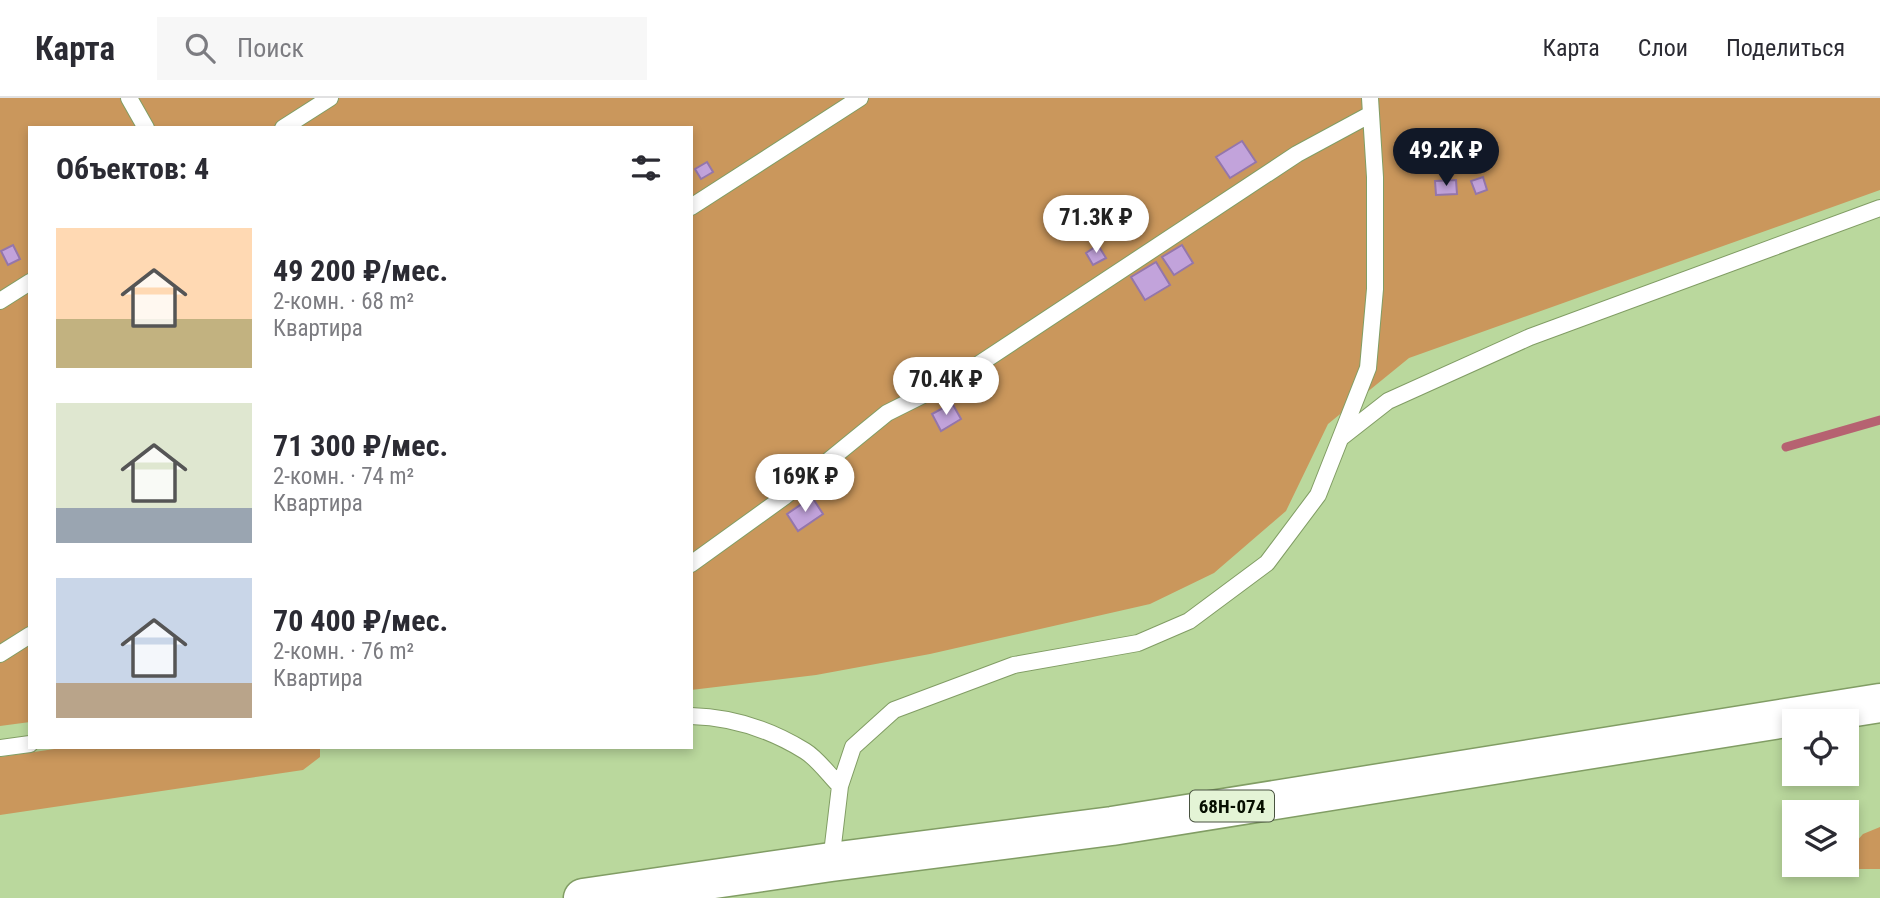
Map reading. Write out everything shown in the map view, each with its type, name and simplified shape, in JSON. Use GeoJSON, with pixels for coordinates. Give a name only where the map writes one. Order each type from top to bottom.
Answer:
{"type":"FeatureCollection","features":[{"type":"Feature","properties":{"kind":"main road","name":"68Н-074"},"geometry":{"type":"LineString","coordinates":[[583,898],[831,862],[1112,826],[1880,703]]}},
{"type":"Feature","properties":{"kind":"lane"},"geometry":{"type":"LineString","coordinates":[[129,98],[145,126]]}},
{"type":"Feature","properties":{"kind":"lane"},"geometry":{"type":"LineString","coordinates":[[286,126],[330,98]]}},
{"type":"Feature","properties":{"kind":"lane"},"geometry":{"type":"LineString","coordinates":[[693,206],[860,98]]}},
{"type":"Feature","properties":{"kind":"lane"},"geometry":{"type":"LineString","coordinates":[[693,563],[784,497],[887,414],[961,376],[1371,106],[1375,177],[1375,289],[1368,368],[1318,495],[1267,563],[1189,621],[1138,643],[1014,665],[894,710],[853,747],[840,786],[831,862]]}},
{"type":"Feature","properties":{"kind":"lane"},"geometry":{"type":"LineString","coordinates":[[1340,439],[1388,401],[1530,337],[1880,208]]}},
{"type":"Feature","properties":{"kind":"lane"},"geometry":{"type":"LineString","coordinates":[[0,301],[28,283]]}},
{"type":"Feature","properties":{"kind":"lane"},"geometry":{"type":"LineString","coordinates":[[0,654],[28,636]]}},
{"type":"Feature","properties":{"kind":"lane"},"geometry":{"type":"LineString","coordinates":[[693,713],[755,727],[807,752],[840,786]]}},
{"type":"Feature","properties":{"kind":"lane"},"geometry":{"type":"LineString","coordinates":[[0,748],[28,744]]}},
{"type":"Feature","properties":{"kind":"shaded area"},"geometry":{"type":"Polygon","coordinates":[[[0,98],[1880,98],[1880,190],[1409,358],[1328,424],[1286,511],[1214,573],[1150,604],[930,654],[816,675],[693,690],[693,126],[28,126],[28,722],[0,726],[0,98]]]}},
{"type":"Feature","properties":{"kind":"shaded area"},"geometry":{"type":"Polygon","coordinates":[[[54,749],[320,749],[320,757],[303,770],[0,815],[0,757],[54,749]]]}},
{"type":"Feature","properties":{"kind":"shaded area"},"geometry":{"type":"Polygon","coordinates":[[[1880,827],[1880,869],[1859,869],[1859,838],[1880,827]]]}},
{"type":"Feature","properties":{"kind":"building"},"geometry":{"type":"Polygon","coordinates":[[[1242,141],[1256,162],[1230,178],[1216,157],[1242,141]]]}},
{"type":"Feature","properties":{"kind":"building"},"geometry":{"type":"Polygon","coordinates":[[[707,162],[713,172],[701,179],[695,169],[707,162]]]}},
{"type":"Feature","properties":{"kind":"building"},"geometry":{"type":"Polygon","coordinates":[[[1483,177],[1487,190],[1476,194],[1471,181],[1483,177]]]}},
{"type":"Feature","properties":{"kind":"building"},"geometry":{"type":"Polygon","coordinates":[[[1456,180],[1457,194],[1436,195],[1435,181],[1456,180]]]}},
{"type":"Feature","properties":{"kind":"building"},"geometry":{"type":"Polygon","coordinates":[[[13,245],[20,259],[8,265],[1,251],[13,245]]]}},
{"type":"Feature","properties":{"kind":"building"},"geometry":{"type":"Polygon","coordinates":[[[1098,245],[1106,258],[1093,265],[1086,253],[1098,245]]]}},
{"type":"Feature","properties":{"kind":"building"},"geometry":{"type":"Polygon","coordinates":[[[1182,245],[1193,263],[1174,275],[1162,257],[1182,245]]]}},
{"type":"Feature","properties":{"kind":"building"},"geometry":{"type":"Polygon","coordinates":[[[1156,262],[1170,285],[1145,300],[1131,277],[1156,262]]]}},
{"type":"Feature","properties":{"kind":"building"},"geometry":{"type":"Polygon","coordinates":[[[952,403],[961,419],[941,431],[932,414],[952,403]]]}},
{"type":"Feature","properties":{"kind":"building"},"geometry":{"type":"Polygon","coordinates":[[[812,497],[823,514],[798,531],[787,514],[812,497]]]}},
{"type":"Feature","properties":{"kind":"waterway"},"geometry":{"type":"LineString","coordinates":[[1786,447],[1880,420]]}}]}
